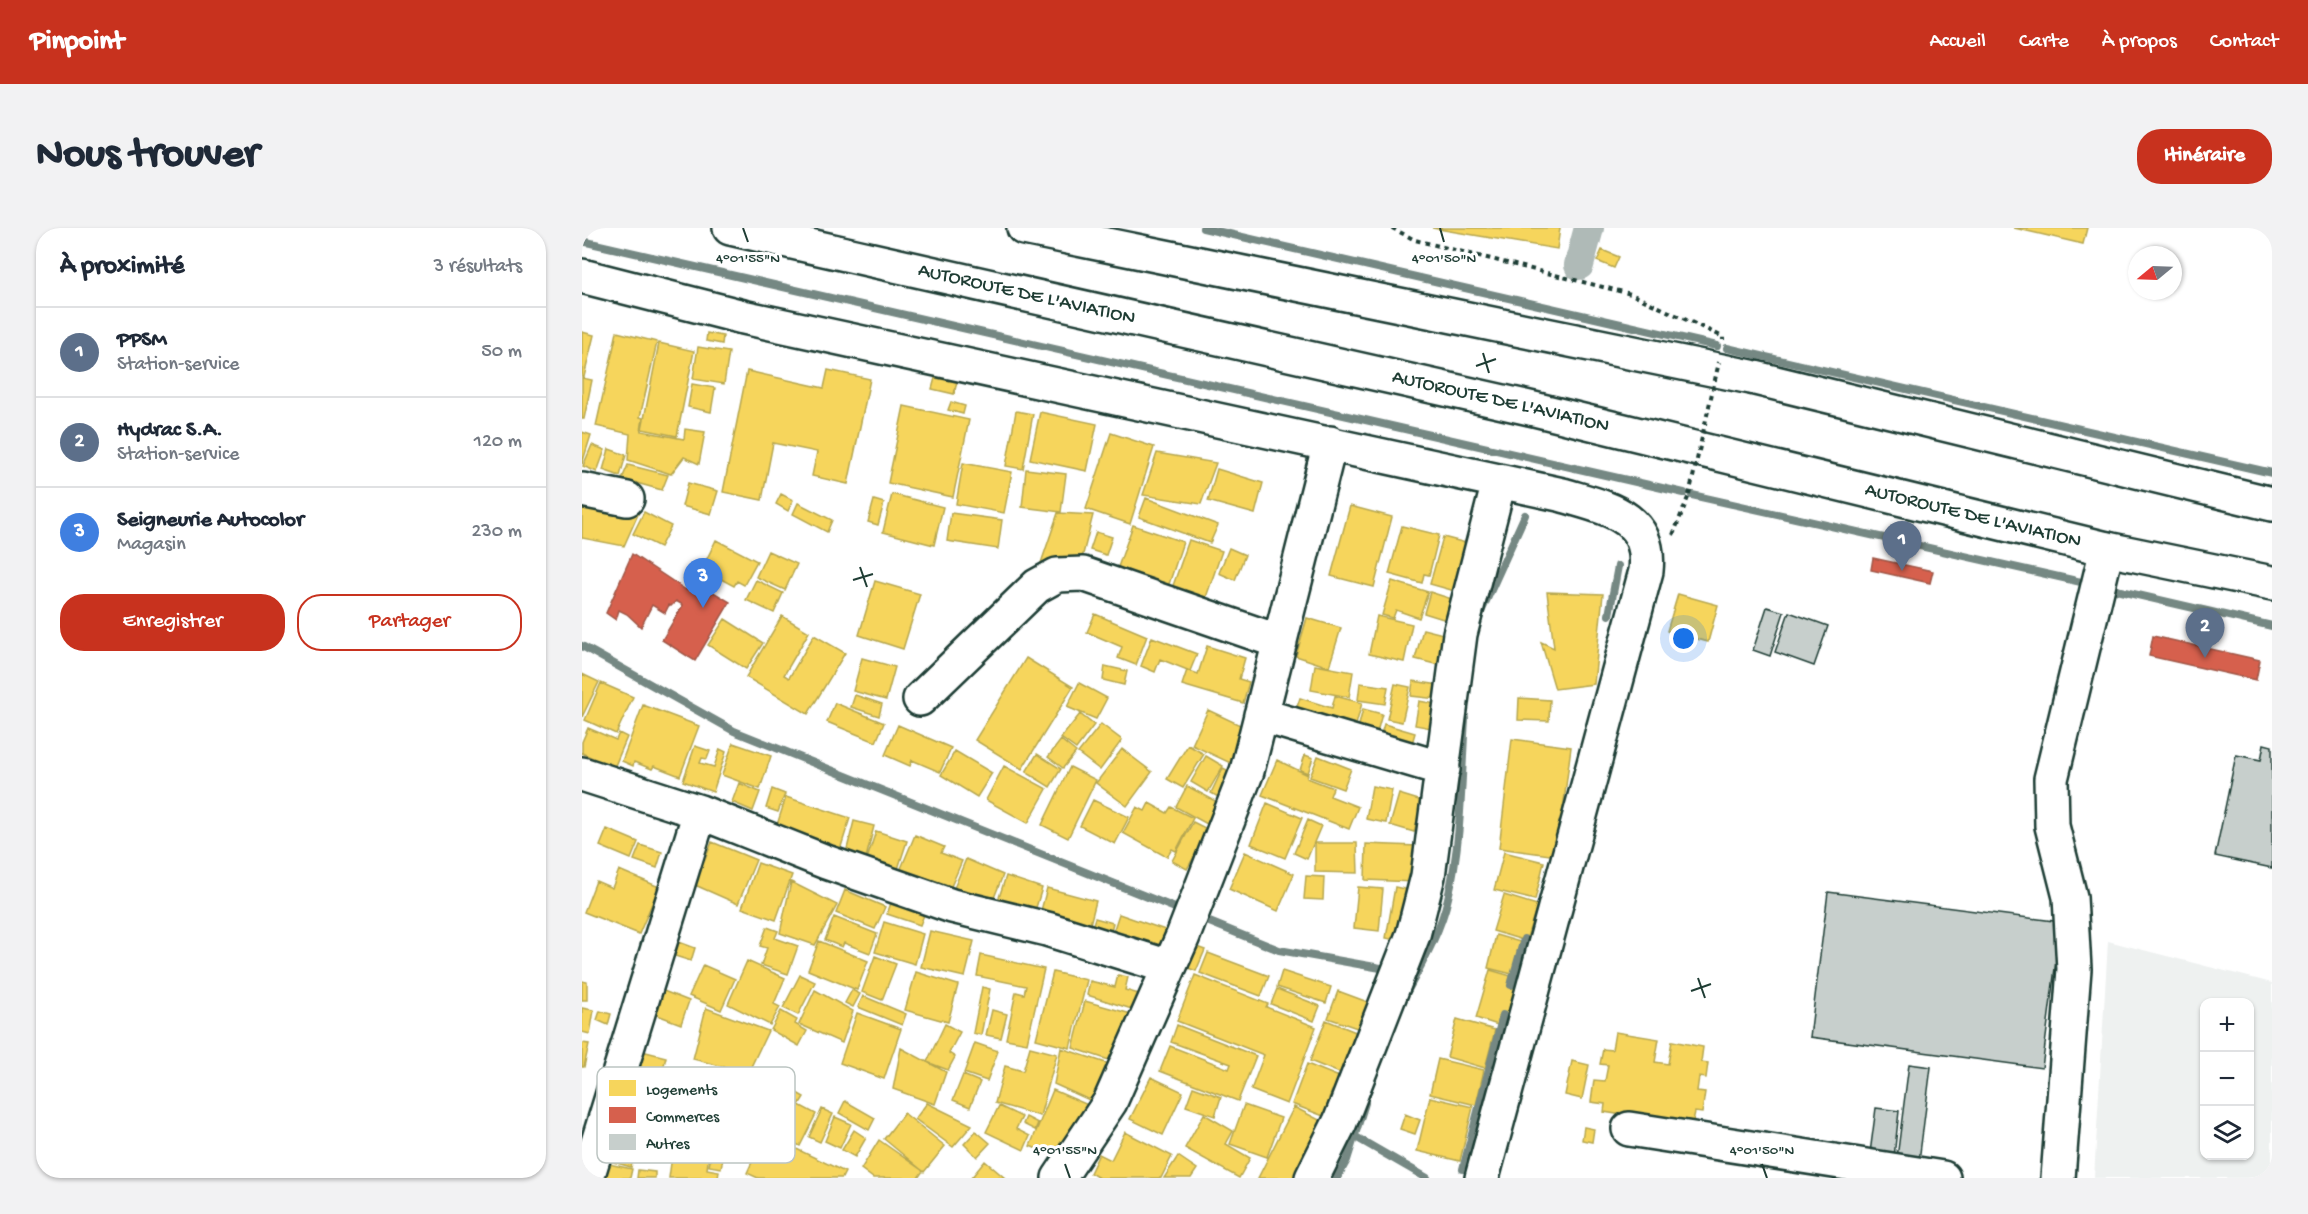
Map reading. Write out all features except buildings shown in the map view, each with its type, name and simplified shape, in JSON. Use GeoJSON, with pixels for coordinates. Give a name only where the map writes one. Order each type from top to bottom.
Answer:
{"type":"FeatureCollection","features":[{"type":"Feature","properties":{"kind":"main road","name":"AUTOROUTE DE L'AVIATION"},"geometry":{"type":"LineString","coordinates":[[730,228],[1534,409],[2107,549],[2272,583]]}},
{"type":"Feature","properties":{"kind":"main road"},"geometry":{"type":"LineString","coordinates":[[1024,228],[1751,377],[2272,504]]}},
{"type":"Feature","properties":{"kind":"main road"},"geometry":{"type":"LineString","coordinates":[[582,276],[742,317],[1563,495],[1608,508],[1630,521],[1642,536],[1647,555],[1646,571],[1482,1178]]}},
{"type":"Feature","properties":{"kind":"main road"},"geometry":{"type":"LineString","coordinates":[[1059,1178],[1110,1102],[1183,936],[1247,771],[1330,443]]}},
{"type":"Feature","properties":{"kind":"main road"},"geometry":{"type":"LineString","coordinates":[[1312,1178],[1341,1122],[1413,935],[1428,876],[1460,634],[1499,482]]}},
{"type":"Feature","properties":{"kind":"main road"},"geometry":{"type":"LineString","coordinates":[[582,490],[627,499]]}},
{"type":"Feature","properties":{"kind":"main road"},"geometry":{"type":"LineString","coordinates":[[2058,1178],[2074,969],[2070,897],[2052,826],[2051,779],[2107,549]]}},
{"type":"Feature","properties":{"kind":"main road"},"geometry":{"type":"LineString","coordinates":[[920,699],[1037,586],[1057,575],[1083,574],[1280,642]]}},
{"type":"Feature","properties":{"kind":"main road"},"geometry":{"type":"LineString","coordinates":[[1261,715],[1443,769]]}},
{"type":"Feature","properties":{"kind":"main road"},"geometry":{"type":"LineString","coordinates":[[582,774],[700,812],[826,862],[952,906],[1047,929],[1169,967]]}},
{"type":"Feature","properties":{"kind":"main road"},"geometry":{"type":"LineString","coordinates":[[621,1067],[700,812]]}},
{"type":"Feature","properties":{"kind":"main road"},"geometry":{"type":"LineString","coordinates":[[1629,1129],[1943,1178]]}},
{"type":"Feature","properties":{"kind":"main road"},"geometry":{"type":"LineString","coordinates":[[587,1178],[597,1146]]}},
{"type":"Feature","properties":{"kind":"path"},"geometry":{"type":"LineString","coordinates":[[1392,228],[1415,240],[1631,294],[1674,316]]}},
{"type":"Feature","properties":{"kind":"path"},"geometry":{"type":"LineString","coordinates":[[1672,538],[1689,495],[1719,362]]}},
{"type":"Feature","properties":{"kind":"shaded area"},"geometry":{"type":"Polygon","coordinates":[[[2108,941],[2272,983],[2272,1178],[2094,1178],[2108,941]]]}},
{"type":"Feature","properties":{"kind":"waterway"},"geometry":{"type":"LineString","coordinates":[[1203,228],[1717,346]]}},
{"type":"Feature","properties":{"kind":"waterway"},"geometry":{"type":"LineString","coordinates":[[1579,265],[1589,228]]}},
{"type":"Feature","properties":{"kind":"waterway"},"geometry":{"type":"LineString","coordinates":[[582,241],[1684,493]]}},
{"type":"Feature","properties":{"kind":"waterway"},"geometry":{"type":"LineString","coordinates":[[1727,348],[2272,473]]}},
{"type":"Feature","properties":{"kind":"waterway"},"geometry":{"type":"LineString","coordinates":[[1692,495],[2090,584]]}},
{"type":"Feature","properties":{"kind":"waterway"},"geometry":{"type":"LineString","coordinates":[[1481,612],[1525,515]]}},
{"type":"Feature","properties":{"kind":"waterway"},"geometry":{"type":"LineString","coordinates":[[1609,615],[1618,566]]}},
{"type":"Feature","properties":{"kind":"waterway"},"geometry":{"type":"LineString","coordinates":[[2103,587],[2272,626]]}},
{"type":"Feature","properties":{"kind":"waterway"},"geometry":{"type":"LineString","coordinates":[[582,646],[734,731],[1185,912]]}},
{"type":"Feature","properties":{"kind":"waterway"},"geometry":{"type":"LineString","coordinates":[[1408,990],[1436,934],[1445,910],[1453,876],[1460,809],[1465,719]]}},
{"type":"Feature","properties":{"kind":"waterway"},"geometry":{"type":"LineString","coordinates":[[1197,917],[1279,950],[1392,970]]}},
{"type":"Feature","properties":{"kind":"waterway"},"geometry":{"type":"LineString","coordinates":[[1511,985],[1524,939]]}},
{"type":"Feature","properties":{"kind":"waterway"},"geometry":{"type":"LineString","coordinates":[[1463,1169],[1503,1015]]}},
{"type":"Feature","properties":{"kind":"waterway"},"geometry":{"type":"LineString","coordinates":[[1337,1178],[1347,1160],[1365,1103]]}},
{"type":"Feature","properties":{"kind":"waterway"},"geometry":{"type":"LineString","coordinates":[[1354,1136],[1427,1178]]}},
{"type":"Feature","properties":{"kind":"place","name":"PPSM"},"geometry":{"type":"Point","coordinates":[1902,571]}},
{"type":"Feature","properties":{"kind":"place","name":"Seigneurie Autocolor"},"geometry":{"type":"Point","coordinates":[703,608]}},
{"type":"Feature","properties":{"kind":"place","name":"Hydrac S.A."},"geometry":{"type":"Point","coordinates":[2205,658]}}]}
